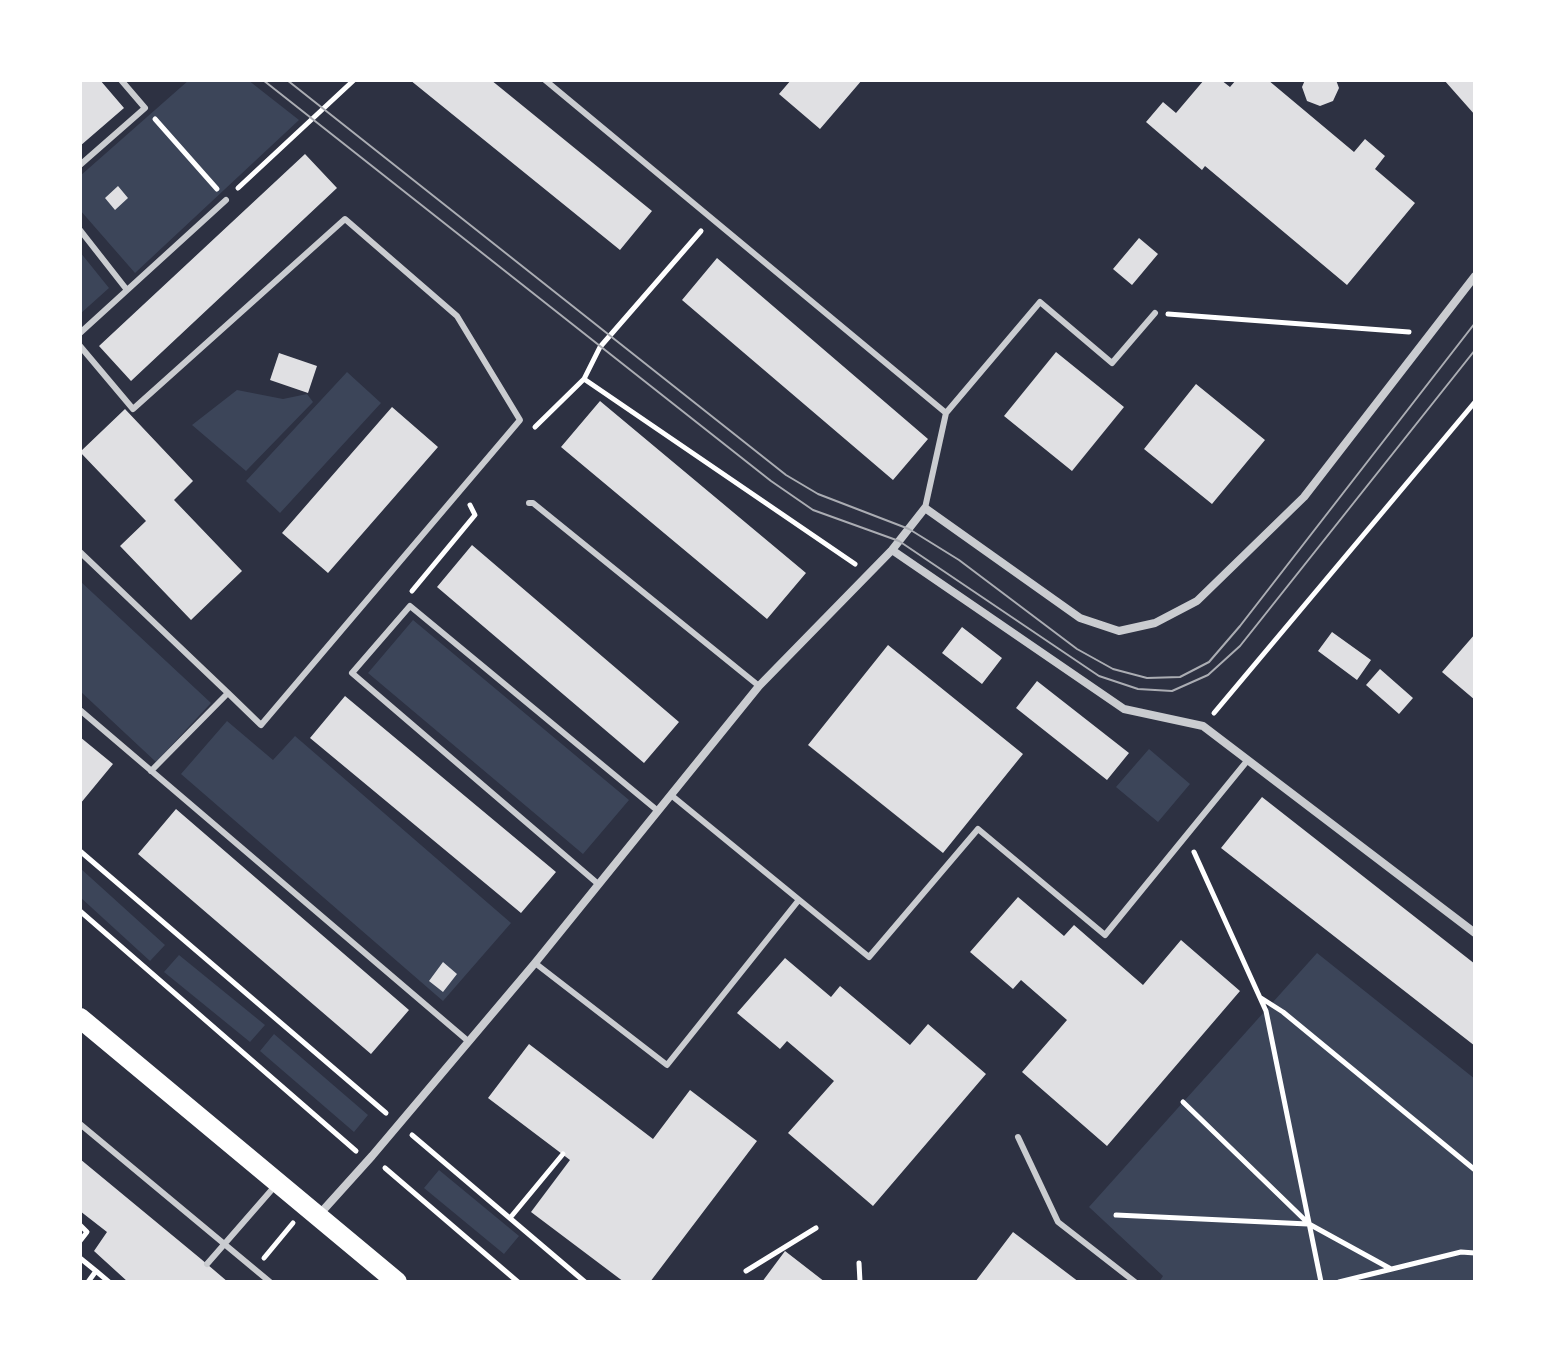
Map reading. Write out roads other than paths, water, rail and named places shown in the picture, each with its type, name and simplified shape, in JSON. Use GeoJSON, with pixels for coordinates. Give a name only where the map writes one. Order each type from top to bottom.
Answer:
{"type":"FeatureCollection","features":[{"type":"Feature","properties":{"kind":"main road"},"geometry":{"type":"LineString","coordinates":[[80,1018],[397,1282]]}},
{"type":"Feature","properties":{"kind":"street"},"geometry":{"type":"LineString","coordinates":[[317,1217],[535,963],[759,686],[892,550],[925,508],[1080,618],[1119,631],[1155,623],[1197,601],[1304,497],[1475,276]]}},
{"type":"Feature","properties":{"kind":"street"},"geometry":{"type":"LineString","coordinates":[[892,550],[1124,709],[1203,726],[1475,933]]}},
{"type":"Feature","properties":{"kind":"lane"},"geometry":{"type":"LineString","coordinates":[[80,165],[145,108],[121,80]]}},
{"type":"Feature","properties":{"kind":"lane"},"geometry":{"type":"LineString","coordinates":[[545,80],[946,413]]}},
{"type":"Feature","properties":{"kind":"lane"},"geometry":{"type":"LineString","coordinates":[[80,333],[226,200]]}},
{"type":"Feature","properties":{"kind":"lane"},"geometry":{"type":"LineString","coordinates":[[80,346],[133,409],[345,219],[457,316],[520,420],[261,725],[80,552]]}},
{"type":"Feature","properties":{"kind":"lane"},"geometry":{"type":"LineString","coordinates":[[80,230],[127,290]]}},
{"type":"Feature","properties":{"kind":"lane"},"geometry":{"type":"LineString","coordinates":[[925,508],[946,413],[1040,302],[1112,363],[1155,313]]}},
{"type":"Feature","properties":{"kind":"lane"},"geometry":{"type":"LineString","coordinates":[[529,503],[533,503],[759,686]]}},
{"type":"Feature","properties":{"kind":"lane"},"geometry":{"type":"LineString","coordinates":[[597,883],[352,673],[410,606],[658,811]]}},
{"type":"Feature","properties":{"kind":"lane"},"geometry":{"type":"LineString","coordinates":[[151,771],[228,693]]}},
{"type":"Feature","properties":{"kind":"lane"},"geometry":{"type":"LineString","coordinates":[[80,710],[468,1041]]}},
{"type":"Feature","properties":{"kind":"lane"},"geometry":{"type":"LineString","coordinates":[[671,795],[869,957],[978,829],[1105,935],[1247,761]]}},
{"type":"Feature","properties":{"kind":"lane"},"geometry":{"type":"LineString","coordinates":[[535,963],[667,1065],[798,901]]}},
{"type":"Feature","properties":{"kind":"lane"},"geometry":{"type":"LineString","coordinates":[[80,1124],[270,1282]]}},
{"type":"Feature","properties":{"kind":"lane"},"geometry":{"type":"LineString","coordinates":[[1018,1137],[1058,1222],[1135,1282]]}},
{"type":"Feature","properties":{"kind":"lane"},"geometry":{"type":"LineString","coordinates":[[207,1264],[278,1184]]}},
{"type":"Feature","properties":{"kind":"tram line"},"geometry":{"type":"LineString","coordinates":[[263,80],[771,481],[813,510],[899,541],[1099,676],[1138,689],[1172,691],[1208,675],[1240,646],[1475,350]]}},
{"type":"Feature","properties":{"kind":"tram line"},"geometry":{"type":"LineString","coordinates":[[287,80],[786,475],[818,494],[909,529],[959,560],[1077,649],[1113,669],[1147,678],[1180,677],[1209,662],[1475,323]]}}]}
